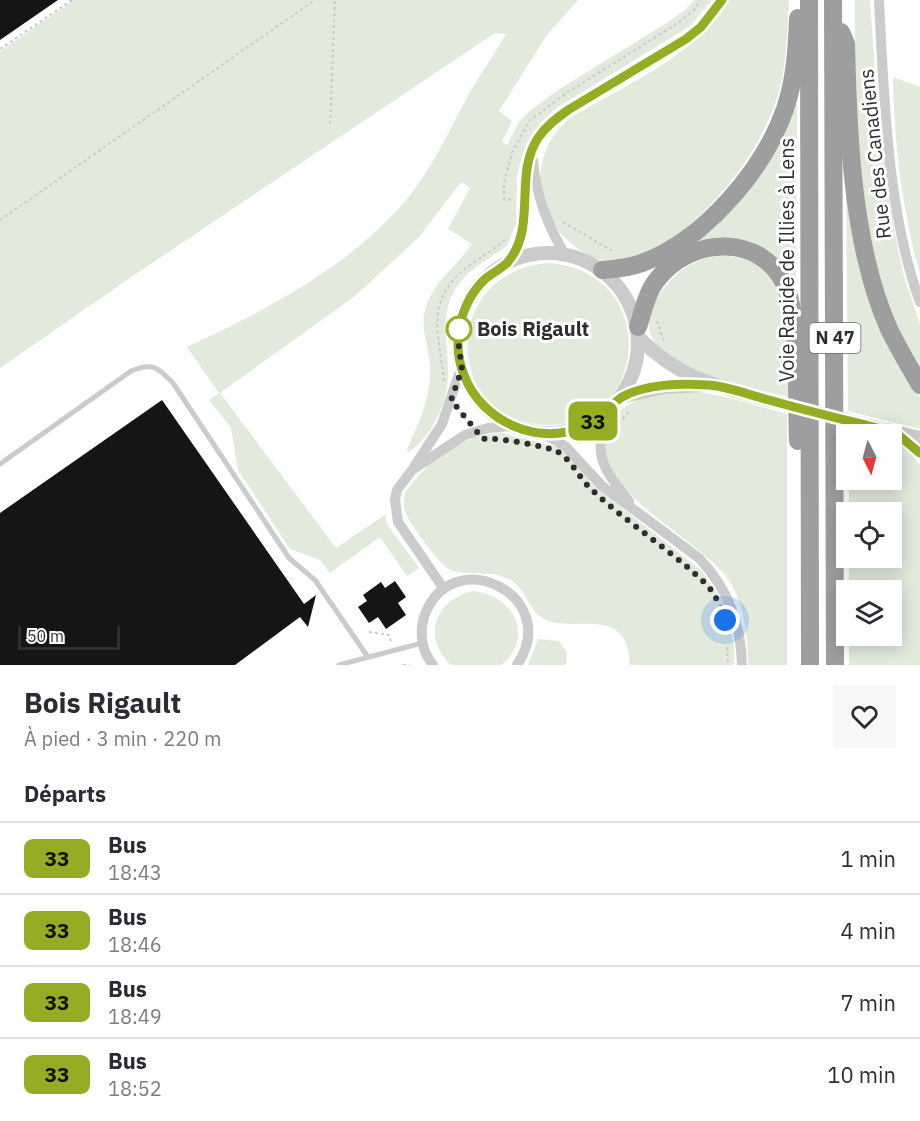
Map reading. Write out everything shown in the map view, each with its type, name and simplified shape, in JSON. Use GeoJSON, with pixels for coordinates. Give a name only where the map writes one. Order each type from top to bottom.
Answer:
{"type":"FeatureCollection","features":[{"type":"Feature","properties":{"kind":"highway"},"geometry":{"type":"LineString","coordinates":[[602,270],[643,263],[666,250],[692,232],[732,196],[749,177],[776,131],[786,107],[792,82],[798,14],[807,0]]}},
{"type":"Feature","properties":{"kind":"highway","name":"Voie Rapide de Illies à Lens"},"geometry":{"type":"LineString","coordinates":[[807,0],[810,665]]}},
{"type":"Feature","properties":{"kind":"highway"},"geometry":{"type":"LineString","coordinates":[[833,5],[846,44],[851,152],[868,270],[888,327],[920,385]]}},
{"type":"Feature","properties":{"kind":"highway","name":"N 47"},"geometry":{"type":"LineString","coordinates":[[833,5],[835,665]]}},
{"type":"Feature","properties":{"kind":"highway"},"geometry":{"type":"LineString","coordinates":[[638,333],[649,293],[657,280],[680,258],[705,247],[720,245],[736,246],[764,258],[782,278],[791,303],[798,441],[810,470]]}},
{"type":"Feature","properties":{"kind":"street"},"geometry":{"type":"LineString","coordinates":[[722,0],[701,27],[686,39],[551,123],[537,139],[525,175],[524,224],[519,240],[507,263],[476,289],[463,314],[458,340],[462,369],[470,388],[484,407],[513,426],[542,434],[565,446],[602,486],[699,558],[721,584],[738,623],[742,665]]}},
{"type":"Feature","properties":{"kind":"street","name":"Rue des Canadiens"},"geometry":{"type":"LineString","coordinates":[[879,0],[884,87],[900,230],[910,274],[920,302]]}},
{"type":"Feature","properties":{"kind":"street"},"geometry":{"type":"LineString","coordinates":[[532,153],[535,181],[545,219],[565,255]]}},
{"type":"Feature","properties":{"kind":"street"},"geometry":{"type":"LineString","coordinates":[[507,263],[534,255],[565,255],[602,270],[627,298],[638,333],[635,369],[621,397],[604,415],[575,430],[542,434]]}},
{"type":"Feature","properties":{"kind":"street"},"geometry":{"type":"LineString","coordinates":[[638,333],[671,367],[710,385],[861,424]]}},
{"type":"Feature","properties":{"kind":"street"},"geometry":{"type":"LineString","coordinates":[[444,589],[398,522],[397,490],[442,424],[462,369]]}},
{"type":"Feature","properties":{"kind":"street"},"geometry":{"type":"LineString","coordinates":[[621,397],[663,387],[710,385]]}},
{"type":"Feature","properties":{"kind":"street"},"geometry":{"type":"LineString","coordinates":[[604,415],[599,454],[605,471],[636,511]]}},
{"type":"Feature","properties":{"kind":"street"},"geometry":{"type":"LineString","coordinates":[[412,470],[444,447],[475,431],[513,426]]}},
{"type":"Feature","properties":{"kind":"street"},"geometry":{"type":"LineString","coordinates":[[902,434],[920,438]]}},
{"type":"Feature","properties":{"kind":"street"},"geometry":{"type":"LineString","coordinates":[[902,438],[920,453]]}},
{"type":"Feature","properties":{"kind":"street"},"geometry":{"type":"LineString","coordinates":[[433,665],[422,643],[422,625],[428,607],[444,589],[471,579],[489,581],[506,589],[519,602],[528,623],[528,638],[523,656],[517,665]]}},
{"type":"Feature","properties":{"kind":"lane"},"geometry":{"type":"LineString","coordinates":[[0,464],[131,371],[146,366],[158,368],[173,383],[289,558],[315,580],[368,657]]}},
{"type":"Feature","properties":{"kind":"lane"},"geometry":{"type":"LineString","coordinates":[[339,665],[422,643]]}},
{"type":"Feature","properties":{"kind":"path"},"geometry":{"type":"LineString","coordinates":[[0,49],[72,0]]}},
{"type":"Feature","properties":{"kind":"path"},"geometry":{"type":"LineString","coordinates":[[0,220],[315,0]]}},
{"type":"Feature","properties":{"kind":"path"},"geometry":{"type":"LineString","coordinates":[[330,124],[335,0]]}},
{"type":"Feature","properties":{"kind":"path"},"geometry":{"type":"LineString","coordinates":[[475,431],[445,389],[437,329],[438,305],[450,284],[467,267],[497,247],[508,234]]}},
{"type":"Feature","properties":{"kind":"path"},"geometry":{"type":"LineString","coordinates":[[498,437],[520,444],[552,449]]}},
{"type":"Feature","properties":{"kind":"path"},"geometry":{"type":"LineString","coordinates":[[678,559],[695,573]]}},
{"type":"Feature","properties":{"kind":"path"},"geometry":{"type":"LineString","coordinates":[[727,643],[728,665]]}},
{"type":"Feature","properties":{"kind":"path"},"geometry":{"type":"LineString","coordinates":[[403,665],[410,665]]}},
{"type":"Feature","properties":{"kind":"shaded area"},"geometry":{"type":"Polygon","coordinates":[[[74,0],[578,0],[546,36],[499,111],[512,121],[502,142],[507,145],[520,121],[555,92],[668,22],[694,0],[712,0],[690,26],[555,109],[540,123],[529,139],[517,175],[516,224],[507,246],[472,270],[454,291],[446,315],[448,377],[445,399],[424,438],[408,453],[407,449],[420,419],[429,388],[430,366],[424,331],[428,301],[472,244],[448,229],[470,188],[461,182],[419,237],[355,296],[220,393],[336,548],[385,515],[387,524],[419,568],[407,576],[380,537],[330,573],[320,560],[290,549],[238,470],[231,428],[209,400],[219,393],[187,347],[245,319],[300,288],[352,252],[376,231],[410,196],[437,154],[468,96],[506,34],[495,33],[140,271],[0,368],[0,51],[74,0]]]}},
{"type":"Feature","properties":{"kind":"shaded area"},"geometry":{"type":"Polygon","coordinates":[[[729,0],[789,0],[782,79],[775,104],[755,147],[726,188],[708,207],[671,240],[652,253],[617,262],[606,262],[590,256],[569,242],[555,226],[546,209],[541,190],[541,171],[545,152],[555,134],[570,118],[680,52],[717,19],[729,0]]]}},
{"type":"Feature","properties":{"kind":"shaded area"},"geometry":{"type":"Polygon","coordinates":[[[855,0],[870,0],[876,87],[894,229],[904,277],[920,324],[920,376],[885,307],[866,233],[856,116],[855,0]]]}},
{"type":"Feature","properties":{"kind":"shaded area"},"geometry":{"type":"Polygon","coordinates":[[[893,77],[920,87],[920,274],[908,226],[900,177],[893,77]]]}},
{"type":"Feature","properties":{"kind":"shaded area"},"geometry":{"type":"Polygon","coordinates":[[[797,104],[796,289],[724,238],[706,239],[688,247],[791,105],[797,104]]]}},
{"type":"Feature","properties":{"kind":"shaded area"},"geometry":{"type":"Polygon","coordinates":[[[846,186],[892,352],[920,397],[920,429],[848,411],[846,186]]]}},
{"type":"Feature","properties":{"kind":"shaded area"},"geometry":{"type":"Polygon","coordinates":[[[722,255],[757,265],[769,277],[778,292],[783,308],[788,345],[788,397],[713,378],[687,368],[666,355],[652,338],[650,318],[661,292],[673,278],[695,262],[722,255]]]}},
{"type":"Feature","properties":{"kind":"shaded area"},"geometry":{"type":"Polygon","coordinates":[[[550,263],[586,273],[610,292],[625,318],[629,347],[623,376],[608,401],[583,418],[550,425],[515,419],[489,402],[473,376],[468,347],[472,318],[487,292],[513,272],[550,263]]]}},
{"type":"Feature","properties":{"kind":"shaded area"},"geometry":{"type":"Polygon","coordinates":[[[694,391],[730,398],[787,414],[787,665],[748,665],[745,624],[732,585],[718,567],[627,491],[611,470],[604,448],[609,426],[616,415],[635,401],[646,397],[694,391]]]}},
{"type":"Feature","properties":{"kind":"shaded area"},"geometry":{"type":"Polygon","coordinates":[[[501,433],[557,447],[576,463],[594,486],[701,570],[724,603],[734,645],[734,665],[630,665],[627,645],[619,633],[608,627],[595,624],[552,622],[541,617],[533,609],[521,589],[512,581],[497,575],[457,572],[444,566],[408,517],[404,506],[405,493],[424,470],[447,451],[473,438],[501,433]]]}},
{"type":"Feature","properties":{"kind":"shaded area"},"geometry":{"type":"Polygon","coordinates":[[[902,448],[909,451],[920,465],[920,665],[849,665],[849,646],[902,646],[902,580],[849,580],[849,568],[902,568],[902,502],[849,502],[849,490],[902,490],[902,448]]]}},
{"type":"Feature","properties":{"kind":"shaded area"},"geometry":{"type":"Polygon","coordinates":[[[473,591],[499,600],[509,609],[515,619],[518,630],[517,642],[511,654],[501,665],[451,665],[436,643],[436,621],[441,611],[449,602],[473,591]]]}},
{"type":"Feature","properties":{"kind":"shaded area"},"geometry":{"type":"Polygon","coordinates":[[[538,639],[559,641],[567,653],[566,665],[528,665],[538,639]]]}},
{"type":"Feature","properties":{"kind":"building"},"geometry":{"type":"Polygon","coordinates":[[[0,0],[58,0],[0,40],[0,0]]]}},
{"type":"Feature","properties":{"kind":"building"},"geometry":{"type":"Polygon","coordinates":[[[162,400],[304,604],[316,595],[308,627],[300,617],[235,665],[0,665],[0,513],[162,400]]]}},
{"type":"Feature","properties":{"kind":"building"},"geometry":{"type":"Polygon","coordinates":[[[395,581],[406,597],[398,603],[406,615],[386,629],[378,617],[369,623],[358,607],[367,601],[363,595],[381,582],[385,588],[395,581]]]}},
{"type":"Feature","properties":{"kind":"bus line","name":"33"},"geometry":{"type":"LineString","coordinates":[[722,0],[701,27],[686,39],[568,110],[551,123],[537,139],[525,175],[524,224],[519,240],[507,263],[495,270],[476,289],[463,314],[458,340],[459,357],[464,376],[476,397],[492,414],[513,426],[542,434],[575,430],[604,415],[621,397],[644,390],[710,385],[896,433],[920,453]]}},
{"type":"Feature","properties":{"kind":"place","name":"Bois Rigault"},"geometry":{"type":"Point","coordinates":[459,329]}},
{"type":"Feature","properties":{"kind":"route"},"geometry":{"type":"LineString","coordinates":[[459,329],[460,327],[458,340],[462,369],[451,400],[475,431],[483,439],[498,437],[520,444],[552,449],[566,458],[588,486],[709,587],[724,612],[725,620]]}}]}
